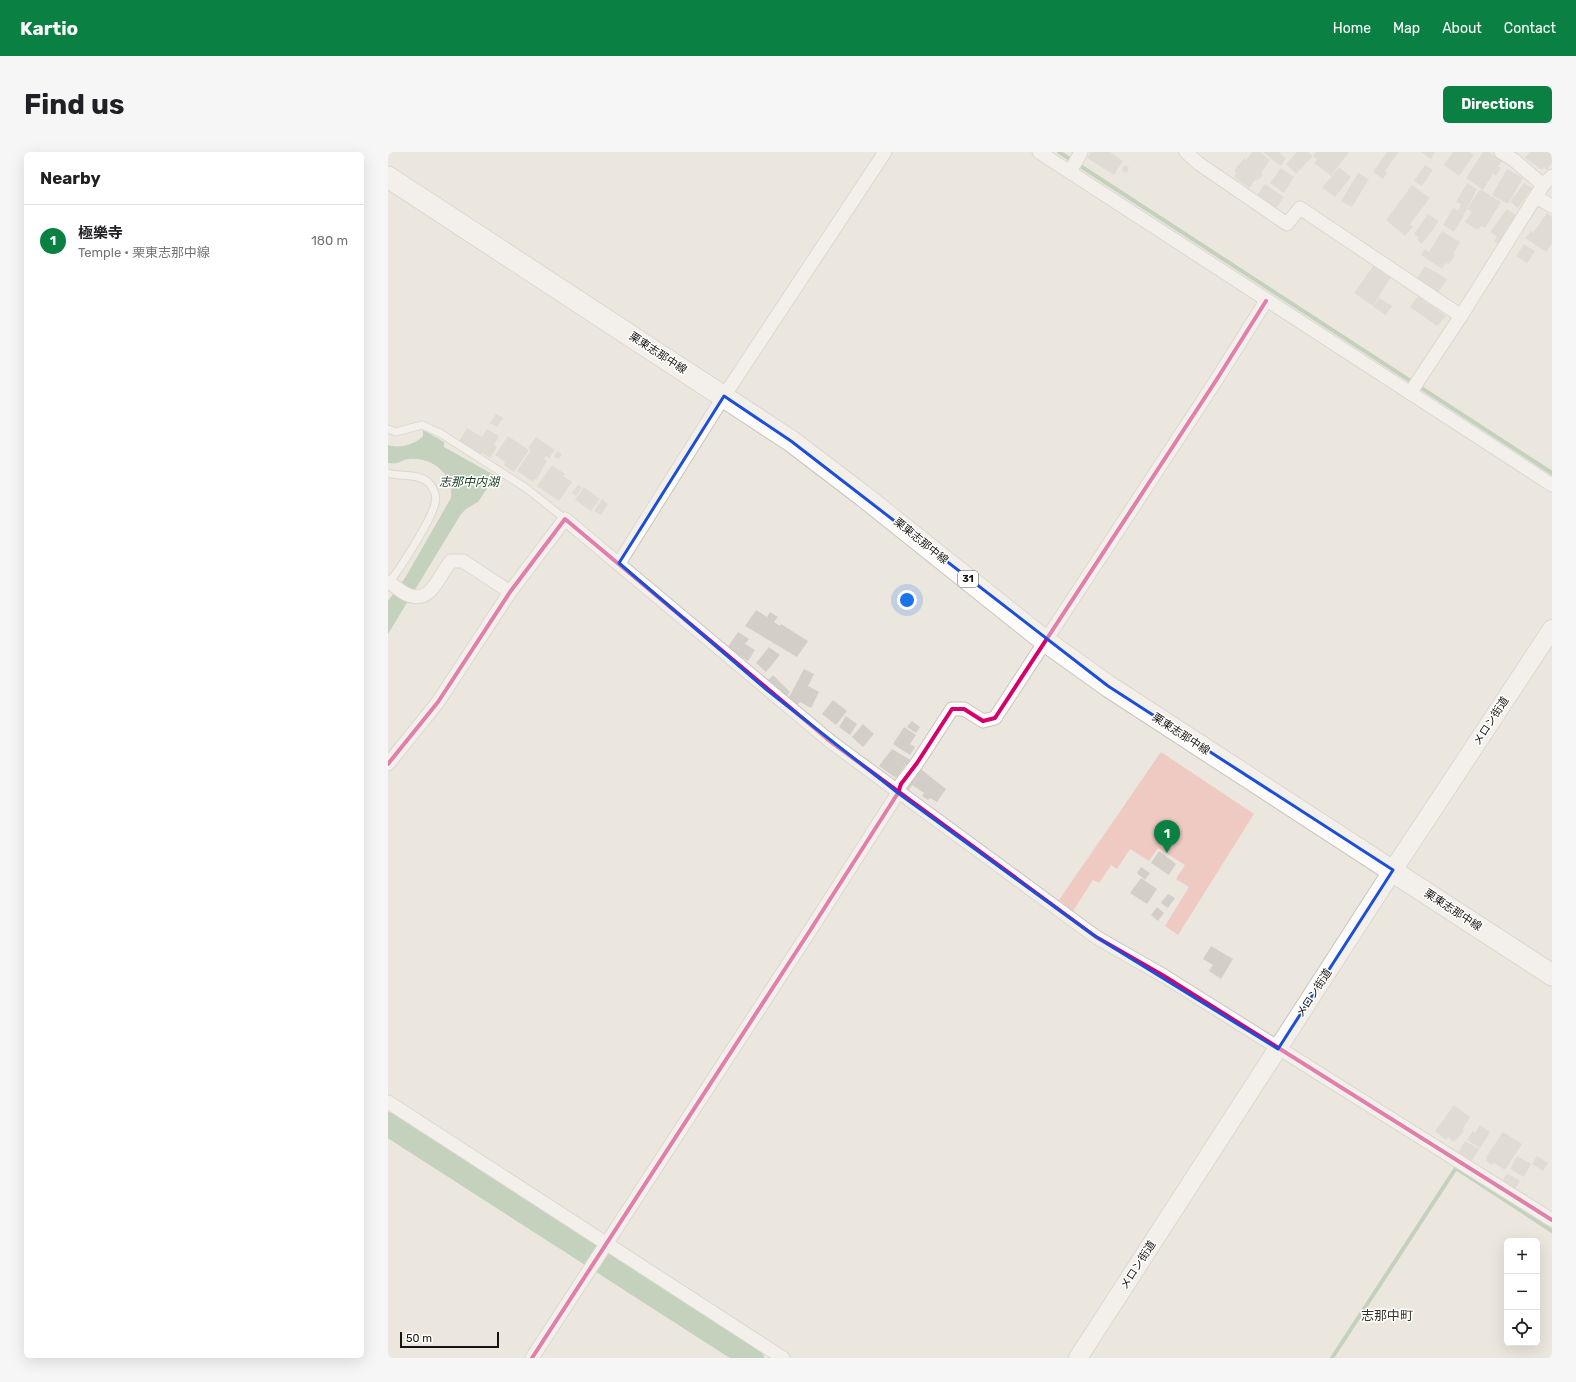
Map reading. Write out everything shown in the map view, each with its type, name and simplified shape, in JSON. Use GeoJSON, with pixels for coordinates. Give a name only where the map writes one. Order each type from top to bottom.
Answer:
{"type":"FeatureCollection","features":[{"type":"Feature","properties":{"kind":"main road","name":"栗東志那中線"},"geometry":{"type":"LineString","coordinates":[[388,177],[792,441],[856,490],[1045,641],[1108,686],[1393,870],[1552,975]]}},
{"type":"Feature","properties":{"kind":"street"},"geometry":{"type":"LineString","coordinates":[[619,563],[724,396],[885,152]]}},
{"type":"Feature","properties":{"kind":"street"},"geometry":{"type":"LineString","coordinates":[[1039,152],[1076,162],[1266,301],[1415,386],[1552,485]]}},
{"type":"Feature","properties":{"kind":"street"},"geometry":{"type":"LineString","coordinates":[[1186,152],[1198,163],[1287,224],[1300,208],[1461,316]]}},
{"type":"Feature","properties":{"kind":"street"},"geometry":{"type":"LineString","coordinates":[[1415,386],[1536,197],[1548,181],[1502,152]]}},
{"type":"Feature","properties":{"kind":"street"},"geometry":{"type":"LineString","coordinates":[[1536,197],[1552,206]]}},
{"type":"Feature","properties":{"kind":"street"},"geometry":{"type":"LineString","coordinates":[[532,1358],[811,929],[898,793],[901,784],[918,763],[952,709],[964,709],[983,721],[995,718],[1217,379],[1266,301]]}},
{"type":"Feature","properties":{"kind":"street"},"geometry":{"type":"LineString","coordinates":[[388,764],[438,702],[510,592],[565,519],[619,563],[773,695],[898,793],[1096,937],[1164,976],[1552,1220]]}},
{"type":"Feature","properties":{"kind":"street"},"geometry":{"type":"LineString","coordinates":[[388,582],[415,598],[424,596],[431,591],[451,561],[456,560],[463,561],[510,592]]}},
{"type":"Feature","properties":{"kind":"street","name":"メロン街道"},"geometry":{"type":"LineString","coordinates":[[1078,1358],[1393,870],[1552,629]]}},
{"type":"Feature","properties":{"kind":"street"},"geometry":{"type":"LineString","coordinates":[[388,1102],[783,1358]]}},
{"type":"Feature","properties":{"kind":"lane"},"geometry":{"type":"LineString","coordinates":[[388,430],[396,432],[422,425],[440,433],[526,488],[565,519]]}},
{"type":"Feature","properties":{"kind":"lane"},"geometry":{"type":"LineString","coordinates":[[388,473],[426,480],[431,484],[435,494],[435,504],[422,532],[388,582]]}},
{"type":"Feature","properties":{"kind":"highlighted area"},"geometry":{"type":"Polygon","coordinates":[[[724,396],[791,441],[1108,686],[1393,870],[1278,1049],[1096,937],[898,793],[767,690],[619,563],[724,396]]]}},
{"type":"Feature","properties":{"kind":"shaded area"},"geometry":{"type":"Polygon","coordinates":[[[1161,752],[1254,814],[1178,935],[1165,926],[1189,887],[1176,879],[1185,865],[1158,848],[1149,861],[1130,849],[1117,869],[1111,865],[1099,883],[1093,880],[1073,911],[1059,900],[1161,752]]]}},
{"type":"Feature","properties":{"kind":"water","name":"志那中内湖"},"geometry":{"type":"Polygon","coordinates":[[[423,430],[444,442],[444,447],[494,475],[494,478],[478,502],[466,509],[461,514],[388,634],[388,601],[405,578],[451,498],[449,482],[440,469],[433,464],[418,459],[388,463],[388,445],[402,446],[412,443],[423,436],[423,430]]]}},
{"type":"Feature","properties":{"kind":"building"},"geometry":{"type":"Polygon","coordinates":[[[1091,152],[1110,152],[1123,161],[1114,175],[1087,158],[1091,152]]]}},
{"type":"Feature","properties":{"kind":"building"},"geometry":{"type":"Polygon","coordinates":[[[1252,152],[1260,152],[1270,160],[1261,173],[1263,175],[1258,180],[1256,179],[1249,188],[1234,177],[1236,173],[1234,171],[1244,158],[1246,160],[1252,152]]]}},
{"type":"Feature","properties":{"kind":"building"},"geometry":{"type":"Polygon","coordinates":[[[1263,152],[1281,152],[1280,154],[1286,158],[1281,166],[1263,152]]]}},
{"type":"Feature","properties":{"kind":"building"},"geometry":{"type":"Polygon","coordinates":[[[1297,152],[1308,152],[1313,156],[1296,174],[1286,164],[1297,152]]]}},
{"type":"Feature","properties":{"kind":"building"},"geometry":{"type":"Polygon","coordinates":[[[1316,152],[1349,152],[1331,176],[1314,163],[1317,160],[1313,156],[1316,152]]]}},
{"type":"Feature","properties":{"kind":"building"},"geometry":{"type":"Polygon","coordinates":[[[1387,152],[1399,152],[1385,171],[1387,173],[1383,179],[1373,172],[1387,152]]]}},
{"type":"Feature","properties":{"kind":"building"},"geometry":{"type":"Polygon","coordinates":[[[1421,152],[1435,152],[1431,159],[1421,152]]]}},
{"type":"Feature","properties":{"kind":"building"},"geometry":{"type":"Polygon","coordinates":[[[1453,152],[1469,152],[1474,155],[1459,176],[1444,165],[1453,152]]]}},
{"type":"Feature","properties":{"kind":"building"},"geometry":{"type":"Polygon","coordinates":[[[1483,152],[1489,152],[1502,161],[1498,166],[1501,168],[1496,176],[1493,174],[1483,190],[1466,178],[1483,152]]]}},
{"type":"Feature","properties":{"kind":"building"},"geometry":{"type":"Polygon","coordinates":[[[1530,152],[1551,152],[1552,163],[1547,170],[1544,167],[1542,170],[1525,158],[1530,152]]]}},
{"type":"Feature","properties":{"kind":"building"},"geometry":{"type":"Polygon","coordinates":[[[1124,165],[1129,167],[1127,173],[1122,171],[1124,165]]]}},
{"type":"Feature","properties":{"kind":"building"},"geometry":{"type":"Polygon","coordinates":[[[1425,165],[1433,170],[1422,186],[1414,181],[1425,165]]]}},
{"type":"Feature","properties":{"kind":"building"},"geometry":{"type":"Polygon","coordinates":[[[1339,167],[1351,177],[1335,197],[1322,188],[1339,167]]]}},
{"type":"Feature","properties":{"kind":"building"},"geometry":{"type":"Polygon","coordinates":[[[1281,168],[1294,177],[1284,193],[1270,183],[1281,168]]]}},
{"type":"Feature","properties":{"kind":"building"},"geometry":{"type":"Polygon","coordinates":[[[1507,169],[1523,178],[1508,204],[1492,195],[1507,169]]]}},
{"type":"Feature","properties":{"kind":"building"},"geometry":{"type":"Polygon","coordinates":[[[1358,173],[1369,179],[1352,207],[1341,201],[1358,173]]]}},
{"type":"Feature","properties":{"kind":"building"},"geometry":{"type":"Polygon","coordinates":[[[1467,183],[1477,189],[1464,214],[1458,211],[1461,204],[1456,202],[1467,183]]]}},
{"type":"Feature","properties":{"kind":"building"},"geometry":{"type":"Polygon","coordinates":[[[1524,183],[1532,188],[1518,208],[1510,202],[1524,183]]]}},
{"type":"Feature","properties":{"kind":"building"},"geometry":{"type":"Polygon","coordinates":[[[1265,184],[1284,197],[1276,208],[1257,195],[1265,184]]]}},
{"type":"Feature","properties":{"kind":"building"},"geometry":{"type":"Polygon","coordinates":[[[1412,185],[1430,198],[1410,224],[1413,227],[1405,236],[1386,220],[1412,185]]]}},
{"type":"Feature","properties":{"kind":"building"},"geometry":{"type":"Polygon","coordinates":[[[1480,189],[1501,202],[1485,228],[1481,226],[1478,230],[1465,222],[1472,212],[1467,209],[1480,189]]]}},
{"type":"Feature","properties":{"kind":"building"},"geometry":{"type":"Polygon","coordinates":[[[1453,208],[1464,215],[1454,232],[1443,225],[1453,208]]]}},
{"type":"Feature","properties":{"kind":"building"},"geometry":{"type":"Polygon","coordinates":[[[1507,209],[1518,217],[1499,245],[1494,241],[1497,236],[1490,232],[1507,209]]]}},
{"type":"Feature","properties":{"kind":"building"},"geometry":{"type":"Polygon","coordinates":[[[1547,213],[1552,217],[1552,244],[1546,252],[1525,238],[1531,231],[1533,233],[1547,213]]]}},
{"type":"Feature","properties":{"kind":"building"},"geometry":{"type":"Polygon","coordinates":[[[1428,214],[1439,221],[1422,244],[1417,240],[1419,238],[1414,234],[1428,214]]]}},
{"type":"Feature","properties":{"kind":"building"},"geometry":{"type":"Polygon","coordinates":[[[1442,231],[1460,242],[1453,254],[1455,255],[1449,264],[1446,263],[1442,269],[1421,255],[1425,249],[1429,252],[1442,231]]]}},
{"type":"Feature","properties":{"kind":"building"},"geometry":{"type":"Polygon","coordinates":[[[1524,244],[1535,251],[1527,263],[1516,256],[1524,244]]]}},
{"type":"Feature","properties":{"kind":"building"},"geometry":{"type":"Polygon","coordinates":[[[1374,265],[1391,277],[1373,306],[1354,293],[1374,265]]]}},
{"type":"Feature","properties":{"kind":"building"},"geometry":{"type":"Polygon","coordinates":[[[1425,266],[1447,279],[1438,293],[1416,280],[1425,266]]]}},
{"type":"Feature","properties":{"kind":"building"},"geometry":{"type":"Polygon","coordinates":[[[1418,296],[1446,316],[1437,326],[1410,307],[1418,296]]]}},
{"type":"Feature","properties":{"kind":"building"},"geometry":{"type":"Polygon","coordinates":[[[1379,298],[1392,306],[1386,315],[1373,307],[1379,298]]]}},
{"type":"Feature","properties":{"kind":"building"},"geometry":{"type":"Polygon","coordinates":[[[496,414],[503,418],[497,427],[490,423],[496,414]]]}},
{"type":"Feature","properties":{"kind":"building"},"geometry":{"type":"Polygon","coordinates":[[[467,428],[482,437],[487,429],[499,436],[494,445],[497,447],[490,458],[482,453],[480,457],[458,443],[467,428]]]}},
{"type":"Feature","properties":{"kind":"building"},"geometry":{"type":"Polygon","coordinates":[[[508,436],[529,450],[514,472],[504,465],[505,462],[495,455],[508,436]]]}},
{"type":"Feature","properties":{"kind":"building"},"geometry":{"type":"Polygon","coordinates":[[[536,437],[555,450],[549,458],[546,456],[544,459],[547,461],[536,480],[534,479],[533,482],[517,471],[531,450],[528,448],[536,437]]]}},
{"type":"Feature","properties":{"kind":"building"},"geometry":{"type":"Polygon","coordinates":[[[557,451],[562,454],[559,459],[554,457],[557,451]]]}},
{"type":"Feature","properties":{"kind":"building"},"geometry":{"type":"Polygon","coordinates":[[[552,465],[565,474],[563,476],[572,482],[559,501],[537,486],[552,465]]]}},
{"type":"Feature","properties":{"kind":"building"},"geometry":{"type":"Polygon","coordinates":[[[578,485],[582,488],[576,496],[572,493],[578,485]]]}},
{"type":"Feature","properties":{"kind":"building"},"geometry":{"type":"Polygon","coordinates":[[[584,487],[600,499],[591,511],[575,500],[584,487]]]}},
{"type":"Feature","properties":{"kind":"building"},"geometry":{"type":"Polygon","coordinates":[[[602,499],[608,504],[601,515],[594,511],[602,499]]]}},
{"type":"Feature","properties":{"kind":"building"},"geometry":{"type":"Polygon","coordinates":[[[756,610],[767,617],[770,612],[778,617],[774,622],[780,626],[781,624],[808,641],[797,657],[745,626],[756,610]]]}},
{"type":"Feature","properties":{"kind":"building"},"geometry":{"type":"Polygon","coordinates":[[[738,632],[749,639],[745,644],[755,650],[748,661],[727,648],[738,632]]]}},
{"type":"Feature","properties":{"kind":"building"},"geometry":{"type":"Polygon","coordinates":[[[769,647],[780,655],[766,672],[756,663],[769,647]]]}},
{"type":"Feature","properties":{"kind":"building"},"geometry":{"type":"Polygon","coordinates":[[[804,669],[814,674],[808,686],[819,692],[811,708],[800,702],[797,706],[787,701],[804,669]]]}},
{"type":"Feature","properties":{"kind":"building"},"geometry":{"type":"Polygon","coordinates":[[[773,675],[790,692],[785,698],[767,681],[773,675]]]}},
{"type":"Feature","properties":{"kind":"building"},"geometry":{"type":"Polygon","coordinates":[[[833,700],[847,711],[836,725],[822,714],[833,700]]]}},
{"type":"Feature","properties":{"kind":"building"},"geometry":{"type":"Polygon","coordinates":[[[846,716],[857,724],[850,735],[839,727],[846,716]]]}},
{"type":"Feature","properties":{"kind":"building"},"geometry":{"type":"Polygon","coordinates":[[[912,721],[920,727],[916,733],[907,727],[912,721]]]}},
{"type":"Feature","properties":{"kind":"building"},"geometry":{"type":"Polygon","coordinates":[[[863,724],[874,734],[863,747],[852,737],[863,724]]]}},
{"type":"Feature","properties":{"kind":"building"},"geometry":{"type":"Polygon","coordinates":[[[904,727],[916,735],[910,744],[915,747],[910,755],[893,744],[904,727]]]}},
{"type":"Feature","properties":{"kind":"building"},"geometry":{"type":"Polygon","coordinates":[[[892,749],[912,761],[908,765],[906,764],[896,778],[879,766],[892,749]]]}},
{"type":"Feature","properties":{"kind":"building"},"geometry":{"type":"Polygon","coordinates":[[[918,767],[946,789],[937,802],[930,798],[928,800],[922,796],[924,793],[912,785],[908,791],[904,788],[918,767]]]}},
{"type":"Feature","properties":{"kind":"building"},"geometry":{"type":"Polygon","coordinates":[[[1159,851],[1176,864],[1169,875],[1151,863],[1159,851]]]}},
{"type":"Feature","properties":{"kind":"building"},"geometry":{"type":"Polygon","coordinates":[[[1141,867],[1150,873],[1145,880],[1137,873],[1141,867]]]}},
{"type":"Feature","properties":{"kind":"building"},"geometry":{"type":"Polygon","coordinates":[[[1141,878],[1157,889],[1147,904],[1130,893],[1141,878]]]}},
{"type":"Feature","properties":{"kind":"building"},"geometry":{"type":"Polygon","coordinates":[[[1168,894],[1175,898],[1168,908],[1161,903],[1168,894]]]}},
{"type":"Feature","properties":{"kind":"building"},"geometry":{"type":"Polygon","coordinates":[[[1157,907],[1164,913],[1158,921],[1151,915],[1157,907]]]}},
{"type":"Feature","properties":{"kind":"building"},"geometry":{"type":"Polygon","coordinates":[[[1211,946],[1233,959],[1221,979],[1209,971],[1213,965],[1203,959],[1211,946]]]}},
{"type":"Feature","properties":{"kind":"building"},"geometry":{"type":"Polygon","coordinates":[[[1454,1105],[1470,1117],[1462,1130],[1464,1131],[1454,1142],[1448,1137],[1446,1140],[1435,1131],[1454,1105]]]}},
{"type":"Feature","properties":{"kind":"building"},"geometry":{"type":"Polygon","coordinates":[[[1480,1125],[1490,1132],[1480,1148],[1467,1140],[1473,1131],[1475,1133],[1480,1125]]]}},
{"type":"Feature","properties":{"kind":"building"},"geometry":{"type":"Polygon","coordinates":[[[1503,1132],[1522,1144],[1505,1170],[1494,1163],[1492,1165],[1486,1161],[1486,1157],[1503,1132]]]}},
{"type":"Feature","properties":{"kind":"building"},"geometry":{"type":"Polygon","coordinates":[[[1465,1141],[1479,1149],[1472,1161],[1458,1153],[1465,1141]]]}},
{"type":"Feature","properties":{"kind":"building"},"geometry":{"type":"Polygon","coordinates":[[[1517,1156],[1531,1164],[1524,1177],[1510,1169],[1517,1156]]]}},
{"type":"Feature","properties":{"kind":"building"},"geometry":{"type":"Polygon","coordinates":[[[1537,1156],[1548,1163],[1543,1171],[1532,1164],[1537,1156]]]}},
{"type":"Feature","properties":{"kind":"building"},"geometry":{"type":"Polygon","coordinates":[[[1507,1173],[1520,1181],[1515,1189],[1503,1180],[1507,1173]]]}},
{"type":"Feature","properties":{"kind":"waterway"},"geometry":{"type":"LineString","coordinates":[[1059,152],[1552,473]]}},
{"type":"Feature","properties":{"kind":"waterway"},"geometry":{"type":"LineString","coordinates":[[388,1124],[752,1358]]}},
{"type":"Feature","properties":{"kind":"waterway"},"geometry":{"type":"LineString","coordinates":[[1332,1358],[1456,1168],[1552,1231]]}},
{"type":"Feature","properties":{"kind":"cycle path"},"geometry":{"type":"LineString","coordinates":[[532,1358],[811,929],[898,793],[901,784],[917,763],[952,709],[964,709],[983,721],[995,718],[1217,379],[1266,301]]}},
{"type":"Feature","properties":{"kind":"cycle path"},"geometry":{"type":"LineString","coordinates":[[388,764],[438,702],[510,592],[565,519],[831,742],[1096,937],[1164,976],[1552,1220]]}},
{"type":"Feature","properties":{"kind":"place","name":"極樂寺"},"geometry":{"type":"Point","coordinates":[1167,853]}},
{"type":"Feature","properties":{"kind":"district","name":"志那中町"},"geometry":{"type":"Point","coordinates":[1387,1315]}}]}
